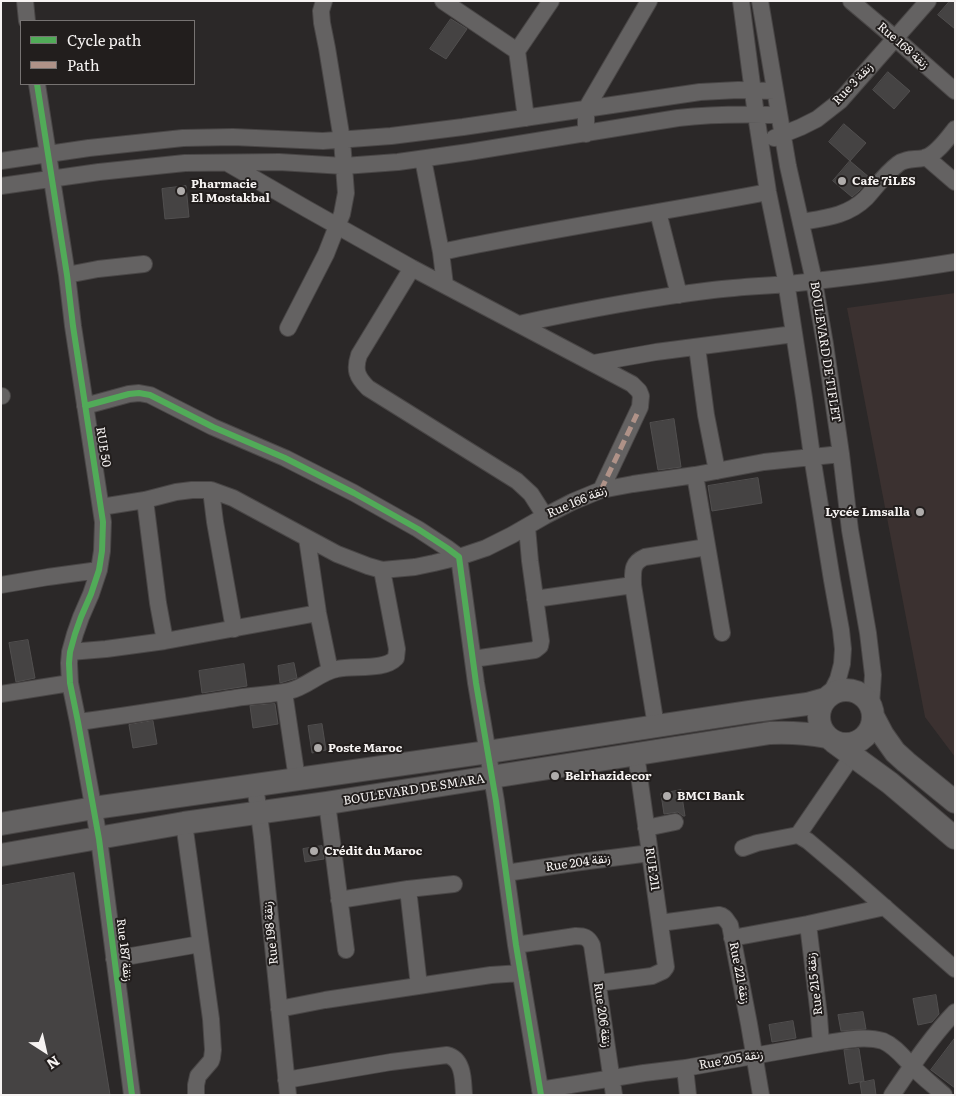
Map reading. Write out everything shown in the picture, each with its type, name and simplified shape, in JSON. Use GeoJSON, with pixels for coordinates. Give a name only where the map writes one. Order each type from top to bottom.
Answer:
{"type":"FeatureCollection","features":[{"type":"Feature","properties":{"kind":"street"},"geometry":{"type":"LineString","coordinates":[[25,1],[27,20]]}},
{"type":"Feature","properties":{"kind":"street"},"geometry":{"type":"LineString","coordinates":[[288,328],[326,254],[342,214],[346,193],[342,140],[322,23],[321,11],[324,1]]}},
{"type":"Feature","properties":{"kind":"street"},"geometry":{"type":"LineString","coordinates":[[443,1],[517,51]]}},
{"type":"Feature","properties":{"kind":"street"},"geometry":{"type":"LineString","coordinates":[[526,118],[517,51],[552,1]]}},
{"type":"Feature","properties":{"kind":"street"},"geometry":{"type":"LineString","coordinates":[[586,134],[586,109],[649,1]]}},
{"type":"Feature","properties":{"kind":"street"},"geometry":{"type":"LineString","coordinates":[[741,1],[760,143],[786,284],[841,630],[842,664],[838,679],[819,712],[819,718],[823,732],[842,744],[955,838]]}},
{"type":"Feature","properties":{"kind":"street","name":"BOULEVARD DE TIFLET"},"geometry":{"type":"LineString","coordinates":[[760,1],[788,166],[814,281],[842,454],[850,530],[868,633],[873,676],[872,711]]}},
{"type":"Feature","properties":{"kind":"street","name":"Rue 168 زنقة"},"geometry":{"type":"LineString","coordinates":[[851,1],[955,91]]}},
{"type":"Feature","properties":{"kind":"street","name":"Rue 3 زنقة"},"geometry":{"type":"LineString","coordinates":[[760,143],[809,123],[840,101],[928,1]]}},
{"type":"Feature","properties":{"kind":"street","name":"RUE 50"},"geometry":{"type":"LineString","coordinates":[[37,85],[101,507],[103,537],[100,570],[75,634],[69,663],[70,684],[94,808]]}},
{"type":"Feature","properties":{"kind":"street"},"geometry":{"type":"LineString","coordinates":[[1,161],[154,141],[209,137],[323,141],[421,133],[700,92],[775,91]]}},
{"type":"Feature","properties":{"kind":"street"},"geometry":{"type":"LineString","coordinates":[[1,186],[52,178],[185,163],[279,162],[344,166],[360,165],[424,159],[678,118],[712,114],[779,115]]}},
{"type":"Feature","properties":{"kind":"street"},"geometry":{"type":"LineString","coordinates":[[801,222],[840,215],[857,206],[886,174],[899,163],[905,160],[926,157],[940,147],[955,129]]}},
{"type":"Feature","properties":{"kind":"street"},"geometry":{"type":"LineString","coordinates":[[926,157],[955,182]]}},
{"type":"Feature","properties":{"kind":"street"},"geometry":{"type":"LineString","coordinates":[[424,159],[441,252],[444,285]]}},
{"type":"Feature","properties":{"kind":"street"},"geometry":{"type":"LineString","coordinates":[[228,163],[412,268],[632,384],[639,391],[641,402],[601,490]]}},
{"type":"Feature","properties":{"kind":"street"},"geometry":{"type":"LineString","coordinates":[[441,252],[581,224],[768,192]]}},
{"type":"Feature","properties":{"kind":"street"},"geometry":{"type":"LineString","coordinates":[[658,212],[679,295]]}},
{"type":"Feature","properties":{"kind":"street"},"geometry":{"type":"LineString","coordinates":[[519,324],[679,295],[738,287],[814,281],[955,262]]}},
{"type":"Feature","properties":{"kind":"street"},"geometry":{"type":"LineString","coordinates":[[67,276],[98,269],[144,264]]}},
{"type":"Feature","properties":{"kind":"street"},"geometry":{"type":"LineString","coordinates":[[412,268],[360,355],[356,368],[358,377],[368,388],[517,481],[531,494],[545,516]]}},
{"type":"Feature","properties":{"kind":"street"},"geometry":{"type":"LineString","coordinates":[[594,363],[656,352],[794,334]]}},
{"type":"Feature","properties":{"kind":"street"},"geometry":{"type":"LineString","coordinates":[[698,347],[706,415],[717,471]]}},
{"type":"Feature","properties":{"kind":"street"},"geometry":{"type":"LineString","coordinates":[[85,406],[129,394],[150,395],[213,427],[285,458],[354,492],[418,529],[459,557],[520,972],[541,1092]]}},
{"type":"Feature","properties":{"kind":"street","name":"Rue 166 زنقة"},"geometry":{"type":"LineString","coordinates":[[382,570],[415,567],[459,557],[493,545],[572,502],[601,490],[695,476],[764,462],[842,454]]}},
{"type":"Feature","properties":{"kind":"street"},"geometry":{"type":"LineString","coordinates":[[695,476],[722,633]]}},
{"type":"Feature","properties":{"kind":"street"},"geometry":{"type":"LineString","coordinates":[[78,722],[252,695],[284,692],[298,688],[338,668],[386,664],[396,658],[398,649],[382,570],[337,554],[233,498],[211,490],[192,490],[101,507]]}},
{"type":"Feature","properties":{"kind":"street"},"geometry":{"type":"LineString","coordinates":[[211,490],[234,629]]}},
{"type":"Feature","properties":{"kind":"street"},"geometry":{"type":"LineString","coordinates":[[145,500],[165,641]]}},
{"type":"Feature","properties":{"kind":"street"},"geometry":{"type":"LineString","coordinates":[[473,659],[535,650],[541,644],[527,527]]}},
{"type":"Feature","properties":{"kind":"street"},"geometry":{"type":"LineString","coordinates":[[307,538],[318,613],[330,671]]}},
{"type":"Feature","properties":{"kind":"street"},"geometry":{"type":"LineString","coordinates":[[656,726],[634,585],[634,566],[640,559],[646,557],[707,547]]}},
{"type":"Feature","properties":{"kind":"street"},"geometry":{"type":"LineString","coordinates":[[1,585],[100,570]]}},
{"type":"Feature","properties":{"kind":"street"},"geometry":{"type":"LineString","coordinates":[[535,599],[634,585]]}},
{"type":"Feature","properties":{"kind":"street"},"geometry":{"type":"LineString","coordinates":[[70,652],[165,641],[318,613]]}},
{"type":"Feature","properties":{"kind":"street"},"geometry":{"type":"LineString","coordinates":[[1,694],[70,684]]}},
{"type":"Feature","properties":{"kind":"street"},"geometry":{"type":"LineString","coordinates":[[1,824],[94,808],[807,704],[828,697],[837,691],[845,690],[860,694],[866,699],[883,735],[895,752],[955,802]]}},
{"type":"Feature","properties":{"kind":"street"},"geometry":{"type":"LineString","coordinates":[[284,692],[297,779]]}},
{"type":"Feature","properties":{"kind":"street"},"geometry":{"type":"LineString","coordinates":[[842,744],[861,740],[870,730],[872,711]]}},
{"type":"Feature","properties":{"kind":"street","name":"BOULEVARD DE SMARA"},"geometry":{"type":"LineString","coordinates":[[1,855],[184,823],[327,803],[770,733],[806,733],[842,744]]}},
{"type":"Feature","properties":{"kind":"street"},"geometry":{"type":"LineString","coordinates":[[743,848],[798,835],[843,770],[842,744]]}},
{"type":"Feature","properties":{"kind":"street","name":"RUE 211"},"geometry":{"type":"LineString","coordinates":[[598,983],[652,976],[659,974],[666,967],[636,754]]}},
{"type":"Feature","properties":{"kind":"street","name":"Rue 198 زنقة"},"geometry":{"type":"LineString","coordinates":[[256,785],[287,1088],[391,1062],[447,1055],[454,1057],[458,1063],[464,1095]]}},
{"type":"Feature","properties":{"kind":"street"},"geometry":{"type":"LineString","coordinates":[[327,803],[346,950]]}},
{"type":"Feature","properties":{"kind":"street","name":"Rue 187 زنقة"},"geometry":{"type":"LineString","coordinates":[[94,808],[132,1095]]}},
{"type":"Feature","properties":{"kind":"street"},"geometry":{"type":"LineString","coordinates":[[646,828],[675,822]]}},
{"type":"Feature","properties":{"kind":"street"},"geometry":{"type":"LineString","coordinates":[[184,823],[214,1050],[211,1061],[198,1076],[196,1095]]}},
{"type":"Feature","properties":{"kind":"street"},"geometry":{"type":"LineString","coordinates":[[798,835],[808,841],[955,969]]}},
{"type":"Feature","properties":{"kind":"street","name":"Rue 204 زنقة"},"geometry":{"type":"LineString","coordinates":[[506,873],[650,854]]}},
{"type":"Feature","properties":{"kind":"street"},"geometry":{"type":"LineString","coordinates":[[340,900],[454,884]]}},
{"type":"Feature","properties":{"kind":"street"},"geometry":{"type":"LineString","coordinates":[[408,889],[419,986]]}},
{"type":"Feature","properties":{"kind":"street"},"geometry":{"type":"LineString","coordinates":[[732,938],[885,907]]}},
{"type":"Feature","properties":{"kind":"street","name":"Rue 221 زنقة"},"geometry":{"type":"LineString","coordinates":[[660,924],[719,915],[723,916],[730,925],[761,1095]]}},
{"type":"Feature","properties":{"kind":"street","name":"Rue 215 زنقة"},"geometry":{"type":"LineString","coordinates":[[808,924],[821,1044]]}},
{"type":"Feature","properties":{"kind":"street","name":"Rue 206 زنقة"},"geometry":{"type":"LineString","coordinates":[[516,945],[576,936],[586,937],[590,940],[613,1087]]}},
{"type":"Feature","properties":{"kind":"street"},"geometry":{"type":"LineString","coordinates":[[114,959],[200,944]]}},
{"type":"Feature","properties":{"kind":"street"},"geometry":{"type":"LineString","coordinates":[[279,1009],[492,974],[520,972]]}},
{"type":"Feature","properties":{"kind":"street"},"geometry":{"type":"LineString","coordinates":[[892,1095],[930,1041],[955,1012]]}},
{"type":"Feature","properties":{"kind":"street","name":"Rue 205 زنقة"},"geometry":{"type":"LineString","coordinates":[[541,1092],[613,1087],[685,1068],[821,1044],[872,1039],[887,1043],[894,1048],[944,1095]]}},
{"type":"Feature","properties":{"kind":"street"},"geometry":{"type":"LineString","coordinates":[[685,1068],[688,1095]]}},
{"type":"Feature","properties":{"kind":"shaded area","name":"Lycée Lmsalla"},"geometry":{"type":"Polygon","coordinates":[[[955,293],[955,757],[925,717],[847,308],[955,293]]]}},
{"type":"Feature","properties":{"kind":"building"},"geometry":{"type":"Polygon","coordinates":[[[950,1],[955,1],[955,29],[938,15],[950,1]]]}},
{"type":"Feature","properties":{"kind":"building"},"geometry":{"type":"Polygon","coordinates":[[[451,19],[467,29],[446,59],[430,49],[451,19]]]}},
{"type":"Feature","properties":{"kind":"building"},"geometry":{"type":"Polygon","coordinates":[[[888,72],[910,91],[894,109],[873,90],[888,72]]]}},
{"type":"Feature","properties":{"kind":"building"},"geometry":{"type":"Polygon","coordinates":[[[844,124],[866,143],[850,161],[829,142],[844,124]]]}},
{"type":"Feature","properties":{"kind":"building"},"geometry":{"type":"Polygon","coordinates":[[[850,161],[870,178],[852,197],[833,181],[850,161]]]}},
{"type":"Feature","properties":{"kind":"building"},"geometry":{"type":"Polygon","coordinates":[[[186,186],[189,217],[165,219],[162,189],[186,186]]]}},
{"type":"Feature","properties":{"kind":"building"},"geometry":{"type":"Polygon","coordinates":[[[674,419],[681,467],[658,470],[650,423],[674,419]]]}},
{"type":"Feature","properties":{"kind":"building"},"geometry":{"type":"Polygon","coordinates":[[[758,478],[762,503],[712,511],[708,486],[758,478]]]}},
{"type":"Feature","properties":{"kind":"building"},"geometry":{"type":"Polygon","coordinates":[[[28,640],[35,678],[16,682],[9,643],[28,640]]]}},
{"type":"Feature","properties":{"kind":"building"},"geometry":{"type":"Polygon","coordinates":[[[294,663],[297,678],[280,683],[278,666],[294,663]]]}},
{"type":"Feature","properties":{"kind":"building"},"geometry":{"type":"Polygon","coordinates":[[[244,664],[247,686],[202,693],[199,671],[244,664]]]}},
{"type":"Feature","properties":{"kind":"building"},"geometry":{"type":"Polygon","coordinates":[[[275,704],[278,724],[253,728],[250,706],[275,704]]]}},
{"type":"Feature","properties":{"kind":"building"},"geometry":{"type":"Polygon","coordinates":[[[153,721],[157,744],[133,748],[129,725],[153,721]]]}},
{"type":"Feature","properties":{"kind":"building"},"geometry":{"type":"Polygon","coordinates":[[[322,724],[326,750],[312,753],[308,726],[322,724]]]}},
{"type":"Feature","properties":{"kind":"building"},"geometry":{"type":"Polygon","coordinates":[[[681,790],[685,816],[678,812],[664,814],[661,794],[681,790]]]}},
{"type":"Feature","properties":{"kind":"building"},"geometry":{"type":"Polygon","coordinates":[[[322,846],[324,859],[305,862],[303,849],[322,846]]]}},
{"type":"Feature","properties":{"kind":"building"},"geometry":{"type":"Polygon","coordinates":[[[74,873],[110,1095],[1,1095],[1,886],[74,873]]]}},
{"type":"Feature","properties":{"kind":"building"},"geometry":{"type":"Polygon","coordinates":[[[936,995],[939,1014],[932,1022],[918,1025],[913,999],[936,995]]]}},
{"type":"Feature","properties":{"kind":"building"},"geometry":{"type":"Polygon","coordinates":[[[863,1012],[866,1029],[841,1031],[838,1015],[863,1012]]]}},
{"type":"Feature","properties":{"kind":"building"},"geometry":{"type":"Polygon","coordinates":[[[793,1021],[796,1038],[772,1042],[769,1025],[793,1021]]]}},
{"type":"Feature","properties":{"kind":"building"},"geometry":{"type":"Polygon","coordinates":[[[955,1038],[955,1088],[931,1070],[955,1038]]]}},
{"type":"Feature","properties":{"kind":"building"},"geometry":{"type":"Polygon","coordinates":[[[859,1049],[864,1081],[849,1084],[844,1050],[859,1049]]]}},
{"type":"Feature","properties":{"kind":"building"},"geometry":{"type":"Polygon","coordinates":[[[874,1080],[876,1095],[862,1095],[860,1083],[874,1080]]]}},
{"type":"Feature","properties":{"kind":"marked path"},"geometry":{"type":"LineString","coordinates":[[601,490],[637,414]]}},
{"type":"Feature","properties":{"kind":"cycle path"},"geometry":{"type":"LineString","coordinates":[[37,85],[103,522],[99,570],[70,652],[70,683],[99,839],[132,1095]]}},
{"type":"Feature","properties":{"kind":"cycle path"},"geometry":{"type":"LineString","coordinates":[[85,406],[129,394],[150,395],[213,427],[285,458],[354,493],[418,529],[459,557],[476,683],[541,1095]]}},
{"type":"Feature","properties":{"kind":"place","name":"Cafe 7iLES"},"geometry":{"type":"Point","coordinates":[842,181]}},
{"type":"Feature","properties":{"kind":"place","name":"Pharmacie El Mostakbal"},"geometry":{"type":"Point","coordinates":[181,191]}},
{"type":"Feature","properties":{"kind":"place","name":"Lycée Lmsalla"},"geometry":{"type":"Point","coordinates":[920,512]}},
{"type":"Feature","properties":{"kind":"place","name":"Poste Maroc"},"geometry":{"type":"Point","coordinates":[318,748]}},
{"type":"Feature","properties":{"kind":"place","name":"Belrhazidecor"},"geometry":{"type":"Point","coordinates":[555,776]}},
{"type":"Feature","properties":{"kind":"place","name":"BMCI Bank"},"geometry":{"type":"Point","coordinates":[667,796]}},
{"type":"Feature","properties":{"kind":"place","name":"Crédit du Maroc"},"geometry":{"type":"Point","coordinates":[314,851]}}]}
